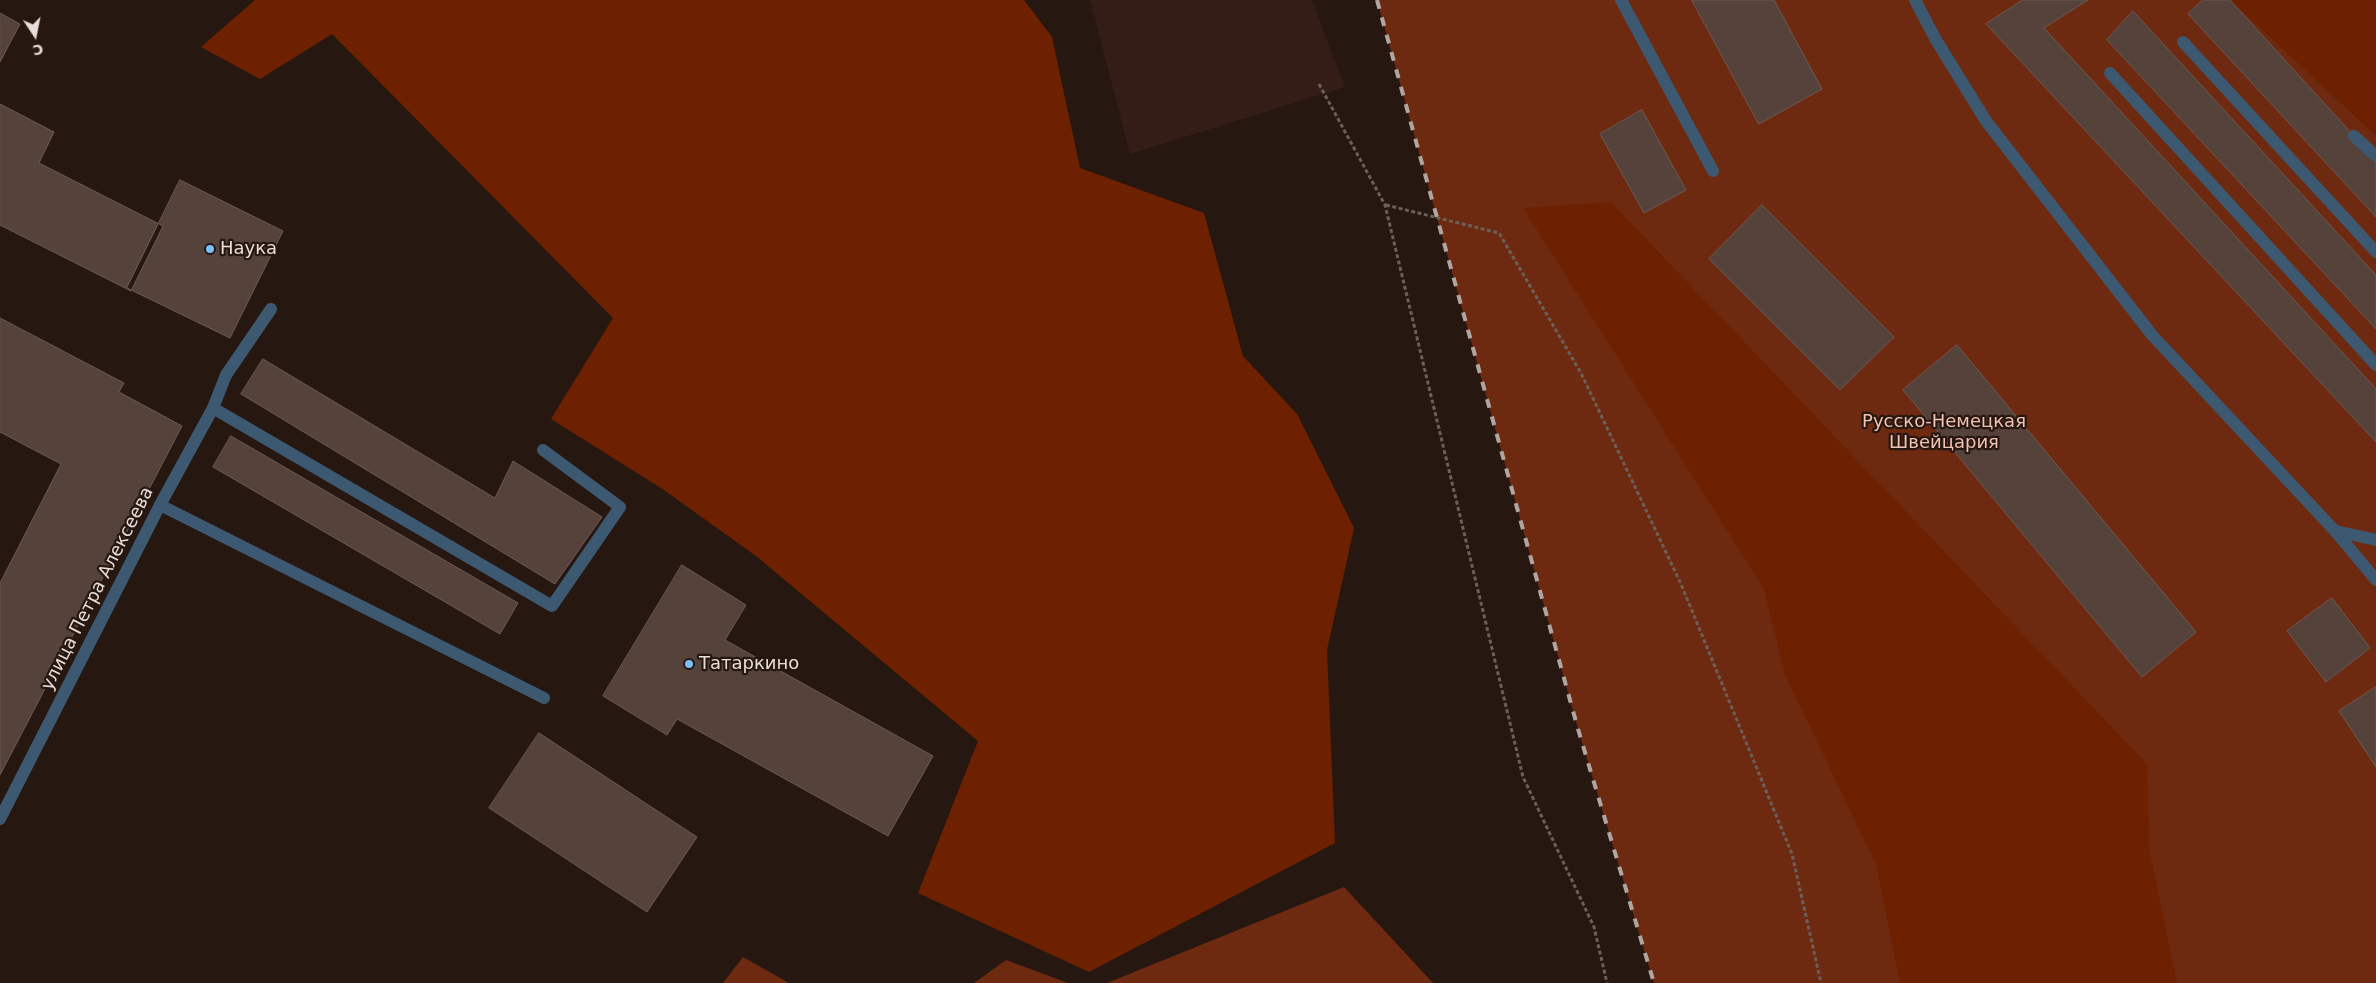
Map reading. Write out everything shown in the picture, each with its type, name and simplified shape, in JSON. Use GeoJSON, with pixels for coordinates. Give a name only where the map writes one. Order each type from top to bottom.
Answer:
{"type":"FeatureCollection","features":[{"type":"Feature","properties":{"kind":"street"},"geometry":{"type":"LineString","coordinates":[[1621,0],[1713,171]]}},
{"type":"Feature","properties":{"kind":"street"},"geometry":{"type":"LineString","coordinates":[[1915,0],[1936,40],[1986,121],[2152,335],[2336,532],[2376,580]]}},
{"type":"Feature","properties":{"kind":"street"},"geometry":{"type":"LineString","coordinates":[[2183,42],[2376,252]]}},
{"type":"Feature","properties":{"kind":"street"},"geometry":{"type":"LineString","coordinates":[[2110,73],[2376,365]]}},
{"type":"Feature","properties":{"kind":"street"},"geometry":{"type":"LineString","coordinates":[[2354,136],[2376,156]]}},
{"type":"Feature","properties":{"kind":"street","name":"улица Петра Алексеева"},"geometry":{"type":"LineString","coordinates":[[0,819],[160,505],[213,408],[226,375],[271,309]]}},
{"type":"Feature","properties":{"kind":"street"},"geometry":{"type":"LineString","coordinates":[[213,408],[552,606],[620,507],[543,450]]}},
{"type":"Feature","properties":{"kind":"street"},"geometry":{"type":"LineString","coordinates":[[160,505],[544,698]]}},
{"type":"Feature","properties":{"kind":"street"},"geometry":{"type":"LineString","coordinates":[[2336,532],[2376,540]]}},
{"type":"Feature","properties":{"kind":"path"},"geometry":{"type":"LineString","coordinates":[[1319,84],[1385,206],[1523,777],[1594,927],[1607,983]]}},
{"type":"Feature","properties":{"kind":"path"},"geometry":{"type":"LineString","coordinates":[[1385,206],[1499,232],[1581,373],[1681,584],[1792,854],[1821,983]]}},
{"type":"Feature","properties":{"kind":"shaded area"},"geometry":{"type":"Polygon","coordinates":[[[255,0],[1024,0],[1052,37],[1080,168],[1204,213],[1243,356],[1297,414],[1354,528],[1327,650],[1335,843],[1089,972],[918,893],[978,741],[756,556],[661,488],[551,419],[613,318],[332,34],[260,79],[201,47],[255,0]]]}},
{"type":"Feature","properties":{"kind":"shaded area"},"geometry":{"type":"Polygon","coordinates":[[[1090,0],[1312,0],[1345,87],[1130,154],[1090,0]]]}},
{"type":"Feature","properties":{"kind":"shaded area"},"geometry":{"type":"Polygon","coordinates":[[[2230,0],[2376,0],[2376,136],[2230,0]]]}},
{"type":"Feature","properties":{"kind":"shaded area"},"geometry":{"type":"Polygon","coordinates":[[[1611,202],[2147,764],[2149,849],[2177,983],[1900,983],[1876,864],[1785,675],[1764,589],[1523,208],[1611,202]]]}},
{"type":"Feature","properties":{"kind":"green space","name":"Русско-Немецкая Швейцария"},"geometry":{"type":"Polygon","coordinates":[[[1377,0],[2376,0],[2376,983],[1654,983],[1578,729],[1377,0]]]}},
{"type":"Feature","properties":{"kind":"green space"},"geometry":{"type":"Polygon","coordinates":[[[1344,887],[1433,983],[1107,983],[1344,887]]]}},
{"type":"Feature","properties":{"kind":"green space"},"geometry":{"type":"Polygon","coordinates":[[[743,957],[789,983],[723,983],[743,957]]]}},
{"type":"Feature","properties":{"kind":"green space"},"geometry":{"type":"Polygon","coordinates":[[[1006,960],[1068,983],[974,983],[1006,960]]]}},
{"type":"Feature","properties":{"kind":"building"},"geometry":{"type":"Polygon","coordinates":[[[1692,0],[1774,0],[1822,89],[1759,124],[1692,0]]]}},
{"type":"Feature","properties":{"kind":"building"},"geometry":{"type":"Polygon","coordinates":[[[2023,0],[2088,0],[2044,28],[2376,389],[2376,442],[1986,24],[2023,0]]]}},
{"type":"Feature","properties":{"kind":"building"},"geometry":{"type":"Polygon","coordinates":[[[2203,0],[2230,0],[2376,160],[2376,217],[2188,14],[2203,0]]]}},
{"type":"Feature","properties":{"kind":"building"},"geometry":{"type":"Polygon","coordinates":[[[2133,11],[2376,275],[2376,329],[2107,40],[2133,11]]]}},
{"type":"Feature","properties":{"kind":"building"},"geometry":{"type":"Polygon","coordinates":[[[0,13],[20,24],[0,62],[0,13]]]}},
{"type":"Feature","properties":{"kind":"building"},"geometry":{"type":"Polygon","coordinates":[[[0,104],[54,132],[39,163],[163,226],[131,291],[0,225],[0,104]]]}},
{"type":"Feature","properties":{"kind":"building"},"geometry":{"type":"Polygon","coordinates":[[[1642,110],[1686,190],[1644,213],[1600,134],[1642,110]]]}},
{"type":"Feature","properties":{"kind":"building","name":"Наука"},"geometry":{"type":"Polygon","coordinates":[[[180,180],[283,231],[230,338],[127,288],[180,180]]]}},
{"type":"Feature","properties":{"kind":"building"},"geometry":{"type":"Polygon","coordinates":[[[1762,205],[1894,337],[1840,390],[1709,259],[1762,205]]]}},
{"type":"Feature","properties":{"kind":"building"},"geometry":{"type":"Polygon","coordinates":[[[0,318],[124,383],[119,392],[182,426],[0,775],[0,583],[61,464],[0,432],[0,318]]]}},
{"type":"Feature","properties":{"kind":"building"},"geometry":{"type":"Polygon","coordinates":[[[1957,345],[2196,632],[2142,677],[1903,390],[1957,345]]]}},
{"type":"Feature","properties":{"kind":"building"},"geometry":{"type":"Polygon","coordinates":[[[263,359],[495,498],[513,461],[602,517],[555,584],[241,394],[263,359]]]}},
{"type":"Feature","properties":{"kind":"building"},"geometry":{"type":"Polygon","coordinates":[[[231,436],[518,603],[500,634],[213,467],[231,436]]]}},
{"type":"Feature","properties":{"kind":"building"},"geometry":{"type":"Polygon","coordinates":[[[682,565],[746,605],[725,640],[933,756],[888,836],[677,719],[667,735],[603,696],[682,565]]]}},
{"type":"Feature","properties":{"kind":"building"},"geometry":{"type":"Polygon","coordinates":[[[2332,598],[2370,648],[2326,682],[2287,631],[2332,598]]]}},
{"type":"Feature","properties":{"kind":"building"},"geometry":{"type":"Polygon","coordinates":[[[2376,687],[2376,767],[2339,711],[2376,687]]]}},
{"type":"Feature","properties":{"kind":"building"},"geometry":{"type":"Polygon","coordinates":[[[539,733],[697,837],[647,912],[489,808],[539,733]]]}},
{"type":"Feature","properties":{"kind":"railway"},"geometry":{"type":"LineString","coordinates":[[1377,0],[1578,729],[1654,983]]}},
{"type":"Feature","properties":{"kind":"place","name":"Наука"},"geometry":{"type":"Point","coordinates":[210,249]}},
{"type":"Feature","properties":{"kind":"place","name":"Татаркино"},"geometry":{"type":"Point","coordinates":[689,664]}}]}
